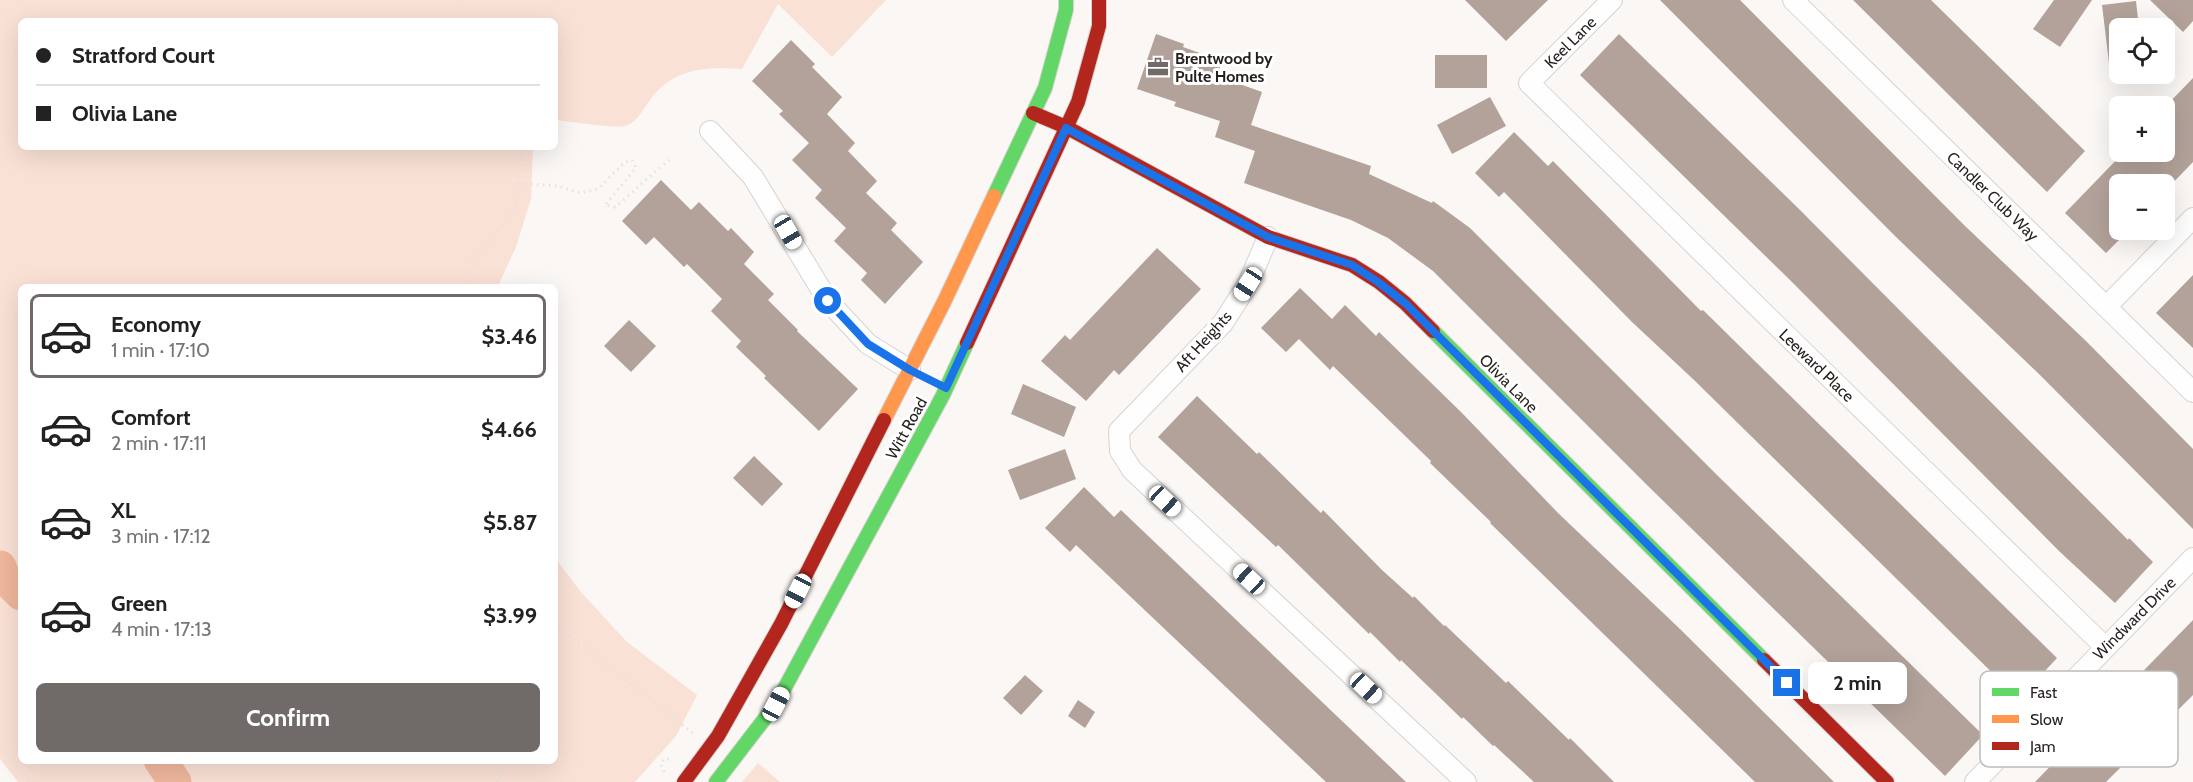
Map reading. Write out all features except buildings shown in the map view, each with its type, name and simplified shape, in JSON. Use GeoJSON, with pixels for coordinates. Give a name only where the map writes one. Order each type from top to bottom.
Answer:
{"type":"FeatureCollection","features":[{"type":"Feature","properties":{"kind":"street","name":"Witt Road"},"geometry":{"type":"LineString","coordinates":[[684,782],[718,736],[776,634],[915,372],[1045,88],[1066,10],[1066,0]]}},
{"type":"Feature","properties":{"kind":"street","name":"Witt Road"},"geometry":{"type":"LineString","coordinates":[[716,782],[776,704],[942,385],[1078,102],[1099,26],[1099,0]]}},
{"type":"Feature","properties":{"kind":"street","name":"Keel Lane"},"geometry":{"type":"LineString","coordinates":[[1529,83],[1612,0]]}},
{"type":"Feature","properties":{"kind":"street","name":"Candler Club Way"},"geometry":{"type":"LineString","coordinates":[[1793,0],[2193,392]]}},
{"type":"Feature","properties":{"kind":"street","name":"Leeward Place"},"geometry":{"type":"LineString","coordinates":[[1529,83],[2104,647]]}},
{"type":"Feature","properties":{"kind":"street","name":"Olivia Lane"},"geometry":{"type":"LineString","coordinates":[[1033,113],[1066,128],[1268,237],[1352,265],[1405,303],[1887,782]]}},
{"type":"Feature","properties":{"kind":"street"},"geometry":{"type":"LineString","coordinates":[[710,131],[753,177],[828,301],[868,344],[915,372]]}},
{"type":"Feature","properties":{"kind":"street"},"geometry":{"type":"LineString","coordinates":[[2106,307],[2193,218]]}},
{"type":"Feature","properties":{"kind":"street","name":"Aft Heights"},"geometry":{"type":"LineString","coordinates":[[1268,237],[1248,284],[1223,323],[1119,431],[1120,451],[1132,470],[1466,782]]}},
{"type":"Feature","properties":{"kind":"street","name":"Windward Drive"},"geometry":{"type":"LineString","coordinates":[[2081,671],[2193,558]]}},
{"type":"Feature","properties":{"kind":"street","name":"Windward Drive"},"geometry":{"type":"LineString","coordinates":[[1975,782],[1989,767]]}},
{"type":"Feature","properties":{"kind":"path"},"geometry":{"type":"LineString","coordinates":[[457,0],[472,18]]}},
{"type":"Feature","properties":{"kind":"path"},"geometry":{"type":"LineString","coordinates":[[463,284],[470,266],[515,209],[522,150]]}},
{"type":"Feature","properties":{"kind":"path"},"geometry":{"type":"LineString","coordinates":[[519,183],[557,186],[581,193],[598,189],[624,163],[632,160],[636,168],[605,205],[615,207],[670,160]]}},
{"type":"Feature","properties":{"kind":"path"},"geometry":{"type":"LineString","coordinates":[[558,626],[701,740]]}},
{"type":"Feature","properties":{"kind":"path"},"geometry":{"type":"LineString","coordinates":[[0,748],[30,782]]}},
{"type":"Feature","properties":{"kind":"path"},"geometry":{"type":"LineString","coordinates":[[497,782],[504,764]]}},
{"type":"Feature","properties":{"kind":"shaded area"},"geometry":{"type":"Polygon","coordinates":[[[0,0],[886,0],[832,57],[778,4],[742,69],[703,69],[679,76],[659,89],[633,122],[620,127],[558,120],[558,18],[18,18],[18,150],[533,150],[531,199],[516,247],[499,284],[18,284],[18,764],[558,764],[558,562],[581,592],[627,642],[697,695],[676,736],[635,782],[18,782],[0,759],[0,0]]]}},
{"type":"Feature","properties":{"kind":"shaded area"},"geometry":{"type":"Polygon","coordinates":[[[758,763],[780,782],[742,782],[758,763]]]}},
{"type":"Feature","properties":{"kind":"waterway"},"geometry":{"type":"LineString","coordinates":[[0,567],[4,577],[18,591]]}},
{"type":"Feature","properties":{"kind":"waterway"},"geometry":{"type":"LineString","coordinates":[[163,764],[175,782]]}},
{"type":"Feature","properties":{"kind":"traffic: fast"},"geometry":{"type":"LineString","coordinates":[[994,196],[1045,88],[1066,10],[1066,0]]}},
{"type":"Feature","properties":{"kind":"traffic: fast"},"geometry":{"type":"LineString","coordinates":[[1433,331],[1764,660]]}},
{"type":"Feature","properties":{"kind":"traffic: fast"},"geometry":{"type":"LineString","coordinates":[[716,782],[776,704],[943,395],[967,343]]}},
{"type":"Feature","properties":{"kind":"traffic: slow"},"geometry":{"type":"LineString","coordinates":[[884,420],[944,302],[994,196]]}},
{"type":"Feature","properties":{"kind":"traffic: jam"},"geometry":{"type":"LineString","coordinates":[[967,343],[1078,102],[1099,26],[1099,0]]}},
{"type":"Feature","properties":{"kind":"traffic: jam"},"geometry":{"type":"LineString","coordinates":[[1033,113],[1066,127],[1268,237],[1352,265],[1379,282],[1405,303],[1433,331]]}},
{"type":"Feature","properties":{"kind":"traffic: jam"},"geometry":{"type":"LineString","coordinates":[[684,782],[718,736],[781,624],[884,420]]}},
{"type":"Feature","properties":{"kind":"traffic: jam"},"geometry":{"type":"LineString","coordinates":[[1764,660],[1887,782]]}},
{"type":"Feature","properties":{"kind":"place","name":"Brentwood by Pulte Homes"},"geometry":{"type":"Point","coordinates":[1158,67]}},
{"type":"Feature","properties":{"kind":"route"},"geometry":{"type":"LineString","coordinates":[[828,301],[868,344],[910,370],[946,388],[1066,128],[1268,237],[1352,265],[1378,282],[1405,303],[1787,683]]}}]}
